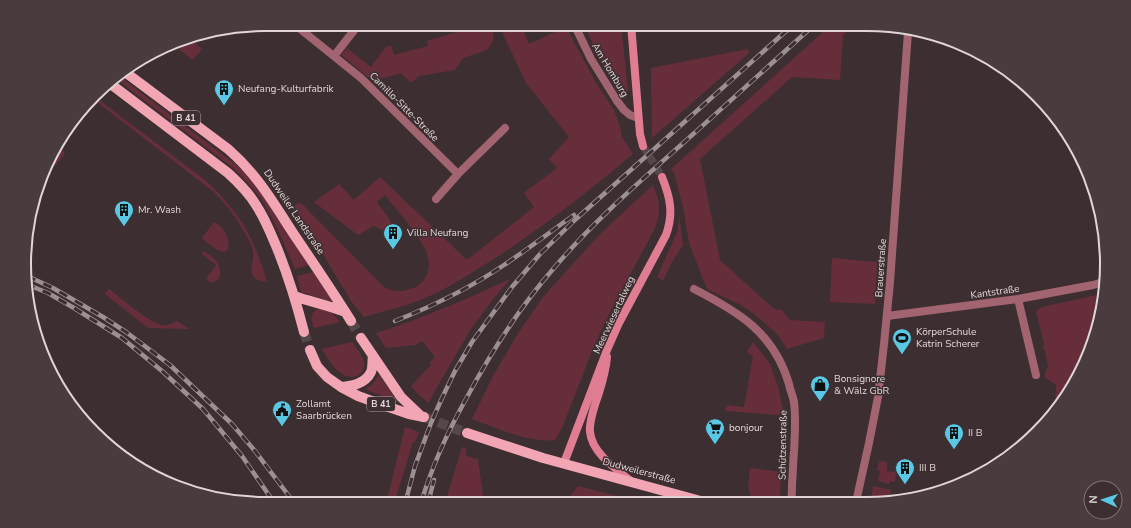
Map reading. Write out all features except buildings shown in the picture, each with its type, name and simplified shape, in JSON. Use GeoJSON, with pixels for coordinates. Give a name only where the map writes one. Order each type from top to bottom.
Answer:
{"type":"FeatureCollection","features":[{"type":"Feature","properties":{"kind":"main road"},"geometry":{"type":"LineString","coordinates":[[632,31],[638,118],[643,146]]}},
{"type":"Feature","properties":{"kind":"main road","name":"Dudweiler Landstraße"},"geometry":{"type":"LineString","coordinates":[[128,75],[228,150],[253,174],[269,195],[348,316],[331,306],[310,302],[294,296]]}},
{"type":"Feature","properties":{"kind":"main road","name":"B 41"},"geometry":{"type":"LineString","coordinates":[[113,86],[228,172],[243,186],[263,216],[284,264],[304,332]]}},
{"type":"Feature","properties":{"kind":"main road","name":"Meerwiesertalweg"},"geometry":{"type":"LineString","coordinates":[[564,463],[608,350],[631,299],[666,235],[669,226],[670,205],[668,191],[662,177]]}},
{"type":"Feature","properties":{"kind":"main road","name":"B 41"},"geometry":{"type":"LineString","coordinates":[[310,350],[317,366],[327,378],[341,387],[358,396],[377,403],[409,414],[423,417],[401,397],[361,338]]}},
{"type":"Feature","properties":{"kind":"main road"},"geometry":{"type":"LineString","coordinates":[[608,350],[606,369],[592,413],[590,432],[594,443],[602,456],[631,481]]}},
{"type":"Feature","properties":{"kind":"main road"},"geometry":{"type":"LineString","coordinates":[[341,387],[352,386],[365,380],[371,371],[373,356]]}},
{"type":"Feature","properties":{"kind":"main road"},"geometry":{"type":"LineString","coordinates":[[467,433],[521,451],[564,463]]}},
{"type":"Feature","properties":{"kind":"main road","name":"Dudweilerstraße"},"geometry":{"type":"LineString","coordinates":[[564,463],[690,497]]}},
{"type":"Feature","properties":{"kind":"street","name":"Camillo-Sitte-Straße"},"geometry":{"type":"LineString","coordinates":[[303,31],[361,78],[458,174]]}},
{"type":"Feature","properties":{"kind":"street"},"geometry":{"type":"LineString","coordinates":[[334,56],[354,31]]}},
{"type":"Feature","properties":{"kind":"street","name":"Am Homburg"},"geometry":{"type":"LineString","coordinates":[[577,31],[591,59],[617,101],[630,115],[638,118]]}},
{"type":"Feature","properties":{"kind":"street","name":"Brauerstraße"},"geometry":{"type":"LineString","coordinates":[[857,497],[878,397],[887,316],[908,34]]}},
{"type":"Feature","properties":{"kind":"street"},"geometry":{"type":"LineString","coordinates":[[436,198],[505,128]]}},
{"type":"Feature","properties":{"kind":"street","name":"Kantstraße"},"geometry":{"type":"LineString","coordinates":[[887,316],[1018,300],[1099,283]]}},
{"type":"Feature","properties":{"kind":"street","name":"Schützenstraße"},"geometry":{"type":"LineString","coordinates":[[694,289],[741,316],[754,327],[770,344],[785,370],[794,400],[791,497]]}},
{"type":"Feature","properties":{"kind":"street"},"geometry":{"type":"LineString","coordinates":[[1018,300],[1036,375]]}},
{"type":"Feature","properties":{"kind":"shaded area"},"geometry":{"type":"Polygon","coordinates":[[[460,31],[494,31],[493,41],[487,50],[463,58],[455,70],[419,76],[411,83],[401,73],[373,81],[341,55],[347,48],[371,67],[385,48],[391,45],[394,55],[428,46],[427,41],[460,31]]]}},
{"type":"Feature","properties":{"kind":"shaded area"},"geometry":{"type":"Polygon","coordinates":[[[503,31],[524,31],[529,44],[557,31],[568,31],[596,83],[614,110],[620,126],[622,137],[633,154],[583,195],[494,259],[426,298],[364,317],[351,301],[294,206],[298,203],[303,205],[384,287],[394,291],[406,290],[418,286],[425,278],[429,263],[424,248],[416,234],[385,195],[377,202],[392,223],[382,230],[374,226],[358,235],[314,202],[339,184],[354,200],[380,177],[467,260],[534,207],[524,193],[557,168],[549,159],[569,137],[526,83],[503,31]]]}},
{"type":"Feature","properties":{"kind":"shaded area"},"geometry":{"type":"Polygon","coordinates":[[[587,31],[622,31],[628,91],[618,92],[587,31]]]}},
{"type":"Feature","properties":{"kind":"shaded area"},"geometry":{"type":"Polygon","coordinates":[[[824,31],[847,31],[843,35],[840,80],[792,77],[700,159],[720,260],[774,309],[782,310],[790,320],[825,322],[824,338],[787,349],[778,335],[753,313],[739,304],[707,289],[689,243],[683,207],[674,173],[671,169],[824,31]]]}},
{"type":"Feature","properties":{"kind":"shaded area"},"geometry":{"type":"Polygon","coordinates":[[[198,41],[196,44],[202,49],[193,60],[177,48],[198,41]]]}},
{"type":"Feature","properties":{"kind":"shaded area"},"geometry":{"type":"Polygon","coordinates":[[[748,49],[749,53],[652,138],[651,68],[748,49]]]}},
{"type":"Feature","properties":{"kind":"shaded area"},"geometry":{"type":"Polygon","coordinates":[[[122,79],[235,164],[250,178],[309,265],[295,269],[266,207],[254,190],[232,167],[119,81],[122,79]]]}},
{"type":"Feature","properties":{"kind":"shaded area"},"geometry":{"type":"Polygon","coordinates":[[[98,100],[205,180],[221,196],[236,213],[248,232],[260,260],[267,282],[254,278],[252,273],[253,249],[243,229],[214,192],[97,102],[98,100]]]}},
{"type":"Feature","properties":{"kind":"shaded area"},"geometry":{"type":"Polygon","coordinates":[[[62,147],[65,154],[55,166],[54,164],[62,147]]]}},
{"type":"Feature","properties":{"kind":"shaded area"},"geometry":{"type":"Polygon","coordinates":[[[653,185],[659,203],[659,213],[654,230],[610,312],[594,346],[562,428],[555,440],[523,437],[472,419],[493,376],[519,332],[543,297],[600,234],[653,185]]]}},
{"type":"Feature","properties":{"kind":"shaded area"},"geometry":{"type":"Polygon","coordinates":[[[679,215],[683,245],[671,264],[663,281],[657,277],[678,230],[679,215]]]}},
{"type":"Feature","properties":{"kind":"shaded area"},"geometry":{"type":"Polygon","coordinates":[[[214,222],[224,230],[228,238],[229,247],[225,252],[215,249],[202,238],[214,222]]]}},
{"type":"Feature","properties":{"kind":"shaded area"},"geometry":{"type":"Polygon","coordinates":[[[204,251],[215,259],[218,264],[220,276],[215,282],[210,282],[206,279],[216,265],[202,254],[204,251]]]}},
{"type":"Feature","properties":{"kind":"shaded area"},"geometry":{"type":"Polygon","coordinates":[[[832,258],[877,262],[875,304],[830,302],[832,258]]]}},
{"type":"Feature","properties":{"kind":"shaded area"},"geometry":{"type":"Polygon","coordinates":[[[313,272],[334,302],[301,292],[297,276],[313,272]]]}},
{"type":"Feature","properties":{"kind":"shaded area"},"geometry":{"type":"Polygon","coordinates":[[[510,279],[471,329],[429,403],[411,386],[431,365],[430,362],[435,357],[422,341],[416,345],[386,348],[376,333],[427,315],[510,279]]]}},
{"type":"Feature","properties":{"kind":"shaded area"},"geometry":{"type":"Polygon","coordinates":[[[109,289],[148,319],[161,325],[171,324],[177,321],[189,329],[148,328],[105,294],[109,289]]]}},
{"type":"Feature","properties":{"kind":"shaded area"},"geometry":{"type":"Polygon","coordinates":[[[1098,295],[1096,309],[1088,339],[1076,367],[1055,401],[1056,385],[1044,377],[1048,366],[1036,311],[1042,307],[1098,295]]]}},
{"type":"Feature","properties":{"kind":"shaded area"},"geometry":{"type":"Polygon","coordinates":[[[318,309],[331,312],[340,322],[314,328],[312,315],[318,309]]]}},
{"type":"Feature","properties":{"kind":"shaded area"},"geometry":{"type":"Polygon","coordinates":[[[352,342],[364,361],[364,368],[361,373],[353,377],[343,374],[334,367],[322,349],[352,342]]]}},
{"type":"Feature","properties":{"kind":"shaded area"},"geometry":{"type":"Polygon","coordinates":[[[753,342],[770,364],[779,390],[783,411],[778,415],[725,411],[727,405],[744,407],[753,356],[747,352],[753,342]]]}},
{"type":"Feature","properties":{"kind":"shaded area"},"geometry":{"type":"Polygon","coordinates":[[[379,375],[393,394],[392,399],[365,389],[372,385],[379,375]]]}},
{"type":"Feature","properties":{"kind":"shaded area"},"geometry":{"type":"Polygon","coordinates":[[[405,427],[419,432],[415,442],[413,442],[396,497],[388,497],[405,427]]]}},
{"type":"Feature","properties":{"kind":"shaded area"},"geometry":{"type":"Polygon","coordinates":[[[462,447],[466,448],[466,456],[478,459],[483,497],[447,497],[462,447]]]}},
{"type":"Feature","properties":{"kind":"shaded area"},"geometry":{"type":"Polygon","coordinates":[[[879,461],[887,462],[887,471],[896,472],[895,482],[890,481],[890,484],[878,481],[880,471],[877,470],[879,461]]]}},
{"type":"Feature","properties":{"kind":"shaded area"},"geometry":{"type":"Polygon","coordinates":[[[750,468],[782,472],[780,497],[752,497],[748,486],[750,468]]]}},
{"type":"Feature","properties":{"kind":"shaded area"},"geometry":{"type":"Polygon","coordinates":[[[578,486],[621,497],[570,497],[578,486]]]}},
{"type":"Feature","properties":{"kind":"shaded area"},"geometry":{"type":"Polygon","coordinates":[[[873,486],[891,490],[890,496],[872,497],[873,486]]]}},
{"type":"Feature","properties":{"kind":"tunnel"},"geometry":{"type":"LineString","coordinates":[[643,146],[662,177]]}},
{"type":"Feature","properties":{"kind":"tunnel"},"geometry":{"type":"LineString","coordinates":[[351,321],[361,338]]}},
{"type":"Feature","properties":{"kind":"tunnel"},"geometry":{"type":"LineString","coordinates":[[304,332],[310,350]]}},
{"type":"Feature","properties":{"kind":"tunnel"},"geometry":{"type":"LineString","coordinates":[[424,417],[467,433]]}},
{"type":"Feature","properties":{"kind":"railway"},"geometry":{"type":"LineString","coordinates":[[407,497],[415,466],[431,423],[455,371],[472,342],[512,287],[540,254],[576,219],[786,31]]}},
{"type":"Feature","properties":{"kind":"railway"},"geometry":{"type":"LineString","coordinates":[[423,497],[440,450],[452,424],[506,331],[541,283],[569,251],[615,204],[807,31]]}},
{"type":"Feature","properties":{"kind":"railway"},"geometry":{"type":"LineString","coordinates":[[395,321],[465,289],[513,259],[574,215]]}},
{"type":"Feature","properties":{"kind":"railway"},"geometry":{"type":"LineString","coordinates":[[31,278],[53,288],[103,317],[126,332],[170,365],[232,424],[255,451],[290,497]]}},
{"type":"Feature","properties":{"kind":"railway"},"geometry":{"type":"LineString","coordinates":[[32,286],[48,293],[122,338],[162,371],[203,409],[242,456],[270,497]]}},
{"type":"Feature","properties":{"kind":"railway"},"geometry":{"type":"LineString","coordinates":[[430,497],[434,480]]}},
{"type":"Feature","properties":{"kind":"place","name":"Neufang-Kulturfabrik"},"geometry":{"type":"Point","coordinates":[224,106]}},
{"type":"Feature","properties":{"kind":"place","name":"Mr. Wash"},"geometry":{"type":"Point","coordinates":[124,227]}},
{"type":"Feature","properties":{"kind":"place","name":"Villa Neufang"},"geometry":{"type":"Point","coordinates":[393,250]}},
{"type":"Feature","properties":{"kind":"place","name":"KörperSchule Katrin Scherer"},"geometry":{"type":"Point","coordinates":[902,355]}},
{"type":"Feature","properties":{"kind":"place","name":"Bonsignore & Wälz GbR"},"geometry":{"type":"Point","coordinates":[820,402]}},
{"type":"Feature","properties":{"kind":"place","name":"Zollamt Saarbrücken"},"geometry":{"type":"Point","coordinates":[282,427]}},
{"type":"Feature","properties":{"kind":"place","name":"bonjour"},"geometry":{"type":"Point","coordinates":[715,445]}},
{"type":"Feature","properties":{"kind":"place","name":"II B"},"geometry":{"type":"Point","coordinates":[954,450]}},
{"type":"Feature","properties":{"kind":"place","name":"III B"},"geometry":{"type":"Point","coordinates":[905,485]}}]}
